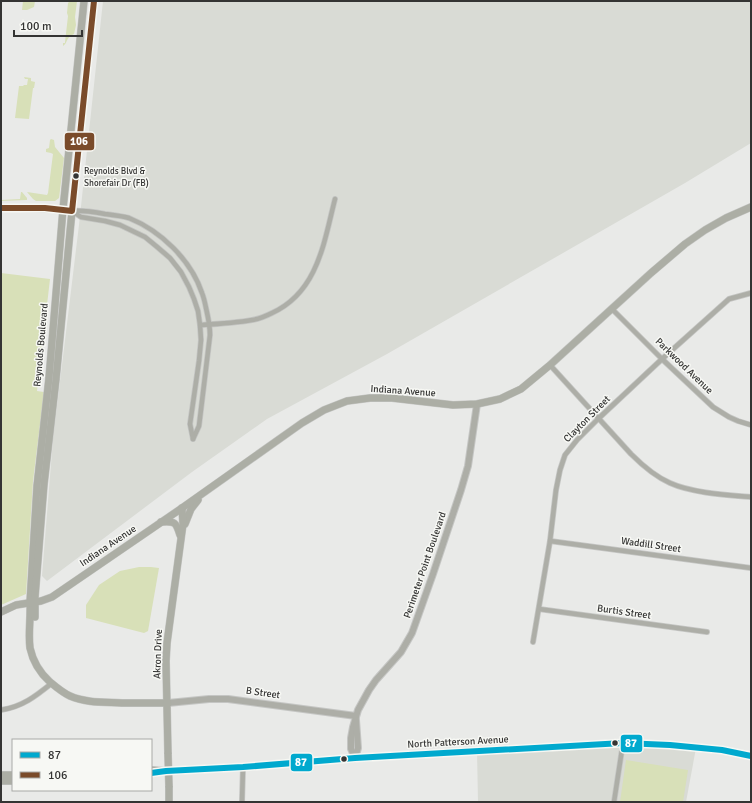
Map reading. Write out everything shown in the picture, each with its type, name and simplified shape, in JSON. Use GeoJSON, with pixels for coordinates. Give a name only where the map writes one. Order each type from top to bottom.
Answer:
{"type":"FeatureCollection","features":[{"type":"Feature","properties":{"kind":"main road","name":"Reynolds Boulevard"},"geometry":{"type":"LineString","coordinates":[[33,602],[37,486],[49,378],[63,209],[84,1]]}},
{"type":"Feature","properties":{"kind":"main road","name":"Reynolds Boulevard"},"geometry":{"type":"LineString","coordinates":[[94,1],[29,631],[30,648],[35,663],[43,675],[60,690],[71,696],[91,701],[168,703]]}},
{"type":"Feature","properties":{"kind":"main road","name":"Indiana Avenue"},"geometry":{"type":"LineString","coordinates":[[1,612],[16,605],[41,601],[52,597],[182,508],[302,423],[324,410],[347,401],[370,398],[392,398],[453,405],[477,404],[500,399],[521,389],[550,365],[651,273],[686,244],[705,230],[726,218],[751,207]]}},
{"type":"Feature","properties":{"kind":"main road"},"geometry":{"type":"LineString","coordinates":[[181,534],[192,507],[207,490]]}},
{"type":"Feature","properties":{"kind":"main road","name":"Akron Drive"},"geometry":{"type":"LineString","coordinates":[[169,802],[166,661],[183,517],[182,508]]}},
{"type":"Feature","properties":{"kind":"main road"},"geometry":{"type":"LineString","coordinates":[[161,522],[174,523],[181,534]]}},
{"type":"Feature","properties":{"kind":"main road","name":"North Patterson Avenue"},"geometry":{"type":"LineString","coordinates":[[152,772],[243,767],[355,758],[623,743],[670,745],[722,750],[751,756]]}},
{"type":"Feature","properties":{"kind":"main road"},"geometry":{"type":"LineString","coordinates":[[1,775],[12,775]]}},
{"type":"Feature","properties":{"kind":"main road"},"geometry":{"type":"LineString","coordinates":[[1,781],[12,781]]}},
{"type":"Feature","properties":{"kind":"street"},"geometry":{"type":"LineString","coordinates":[[200,325],[253,320],[282,309],[296,296],[307,284],[317,265],[335,199]]}},
{"type":"Feature","properties":{"kind":"street"},"geometry":{"type":"LineString","coordinates":[[1,208],[38,207],[72,211],[82,210],[128,218],[158,234],[183,258],[202,292],[210,324],[199,426],[193,439],[190,424],[199,361],[200,325],[198,311],[189,287],[170,258],[145,238],[120,225],[81,217],[72,211]]}},
{"type":"Feature","properties":{"kind":"street","name":"Clayton Street"},"geometry":{"type":"LineString","coordinates":[[533,642],[550,541],[556,490],[562,462],[569,449],[599,418],[729,299],[751,293]]}},
{"type":"Feature","properties":{"kind":"street","name":"Parkwood Avenue"},"geometry":{"type":"LineString","coordinates":[[612,308],[662,359],[713,407],[729,417],[751,425]]}},
{"type":"Feature","properties":{"kind":"street"},"geometry":{"type":"LineString","coordinates":[[550,365],[631,454],[655,475],[670,483],[692,490],[751,497]]}},
{"type":"Feature","properties":{"kind":"street","name":"Perimeter Point Boulevard"},"geometry":{"type":"LineString","coordinates":[[355,758],[351,749],[351,738],[356,716],[362,700],[376,680],[401,652],[412,633],[466,475],[469,464],[477,404]]}},
{"type":"Feature","properties":{"kind":"street","name":"Waddill Street"},"geometry":{"type":"LineString","coordinates":[[550,541],[751,568]]}},
{"type":"Feature","properties":{"kind":"street","name":"Burtis Street"},"geometry":{"type":"LineString","coordinates":[[539,609],[707,632]]}},
{"type":"Feature","properties":{"kind":"street"},"geometry":{"type":"LineString","coordinates":[[1,710],[23,704],[35,697],[52,683]]}},
{"type":"Feature","properties":{"kind":"street","name":"B Street"},"geometry":{"type":"LineString","coordinates":[[168,703],[209,699],[228,699],[356,716]]}},
{"type":"Feature","properties":{"kind":"street"},"geometry":{"type":"LineString","coordinates":[[614,802],[623,743]]}},
{"type":"Feature","properties":{"kind":"street"},"geometry":{"type":"LineString","coordinates":[[242,802],[243,767]]}},
{"type":"Feature","properties":{"kind":"shaded area"},"geometry":{"type":"Polygon","coordinates":[[[103,1],[751,1],[751,143],[685,183],[387,354],[267,419],[192,472],[47,581],[42,576],[53,439],[79,225],[103,1]]]}},
{"type":"Feature","properties":{"kind":"shaded area"},"geometry":{"type":"Polygon","coordinates":[[[576,745],[696,748],[686,802],[478,802],[477,751],[576,745]]]}},
{"type":"Feature","properties":{"kind":"green space"},"geometry":{"type":"Polygon","coordinates":[[[23,1],[35,1],[34,7],[27,10],[22,10],[23,1]]]}},
{"type":"Feature","properties":{"kind":"green space"},"geometry":{"type":"Polygon","coordinates":[[[70,1],[77,1],[75,17],[76,25],[74,34],[69,37],[66,43],[63,46],[63,43],[65,43],[68,3],[70,1]]]}},
{"type":"Feature","properties":{"kind":"green space"},"geometry":{"type":"Polygon","coordinates":[[[24,77],[31,78],[31,81],[35,82],[29,119],[15,118],[19,86],[27,85],[28,79],[25,79],[24,77]]]}},
{"type":"Feature","properties":{"kind":"green space"},"geometry":{"type":"Polygon","coordinates":[[[51,139],[54,140],[55,147],[64,158],[59,198],[55,201],[36,201],[27,192],[47,195],[48,193],[53,154],[46,152],[46,149],[49,148],[51,139]]]}},
{"type":"Feature","properties":{"kind":"green space"},"geometry":{"type":"Polygon","coordinates":[[[21,192],[27,200],[1,201],[20,199],[21,192]]]}},
{"type":"Feature","properties":{"kind":"green space"},"geometry":{"type":"Polygon","coordinates":[[[1,273],[50,279],[37,391],[44,392],[33,481],[26,594],[1,605],[1,273]]]}},
{"type":"Feature","properties":{"kind":"green space"},"geometry":{"type":"Polygon","coordinates":[[[139,567],[159,568],[148,631],[144,633],[86,618],[86,605],[99,585],[120,571],[139,567]]]}},
{"type":"Feature","properties":{"kind":"green space"},"geometry":{"type":"Polygon","coordinates":[[[626,760],[688,770],[683,802],[620,802],[626,760]]]}},
{"type":"Feature","properties":{"kind":"transit line","name":"106"},"geometry":{"type":"LineString","coordinates":[[1,208],[45,208],[72,211],[94,1]]}},
{"type":"Feature","properties":{"kind":"transit line","name":"87"},"geometry":{"type":"LineString","coordinates":[[152,773],[355,758],[623,743],[670,745],[722,750],[751,756]]}},
{"type":"Feature","properties":{"kind":"place","name":"Reynolds Blvd & Shorefair Dr (FB)"},"geometry":{"type":"Point","coordinates":[76,176]}}]}
